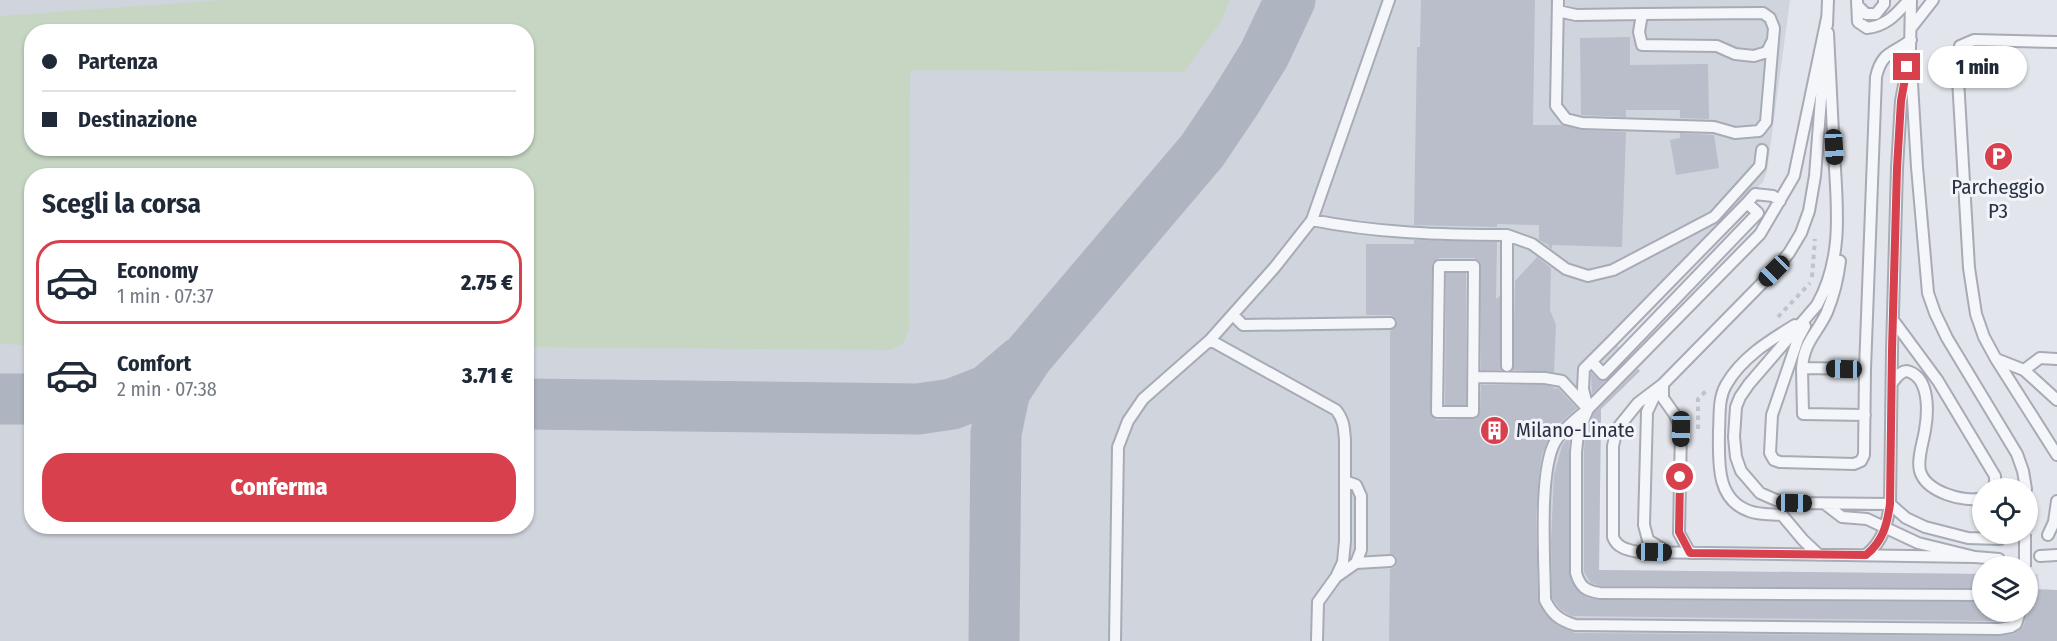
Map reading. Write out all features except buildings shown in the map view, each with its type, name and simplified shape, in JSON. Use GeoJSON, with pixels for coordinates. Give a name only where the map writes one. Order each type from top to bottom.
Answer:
{"type":"FeatureCollection","features":[{"type":"Feature","properties":{"kind":"lane"},"geometry":{"type":"LineString","coordinates":[[1115,641],[1118,447],[1128,421],[1143,399],[1210,340],[1233,315],[1312,220],[1389,0]]}},
{"type":"Feature","properties":{"kind":"lane"},"geometry":{"type":"LineString","coordinates":[[1857,3],[1866,14],[1876,14],[1884,4],[1884,0]]}},
{"type":"Feature","properties":{"kind":"lane"},"geometry":{"type":"LineString","coordinates":[[1857,3],[1858,22],[1867,28],[1879,27],[1891,20],[1910,0]]}},
{"type":"Feature","properties":{"kind":"lane"},"geometry":{"type":"LineString","coordinates":[[1910,0],[1917,167],[1928,293],[1947,338],[2017,454],[2024,478]]}},
{"type":"Feature","properties":{"kind":"lane"},"geometry":{"type":"LineString","coordinates":[[1866,555],[1880,539],[1886,527],[1890,504],[1893,320],[1901,101],[1910,40],[1933,0]]}},
{"type":"Feature","properties":{"kind":"lane"},"geometry":{"type":"LineString","coordinates":[[1558,6],[1576,15],[1763,13],[1770,18],[1774,28],[1766,122],[1760,131],[1735,133],[1714,127],[1582,123],[1566,119],[1556,106],[1558,6]]}},
{"type":"Feature","properties":{"kind":"lane"},"geometry":{"type":"LineString","coordinates":[[1827,6],[1794,176],[1760,234],[1563,432],[1555,443],[1550,454],[1546,475],[1545,600],[1550,612],[1562,621],[1575,625],[1999,629],[2017,622]]}},
{"type":"Feature","properties":{"kind":"lane"},"geometry":{"type":"LineString","coordinates":[[1827,6],[1838,234],[1841,255],[1839,274],[1826,314],[1803,352],[1803,414],[1865,415]]}},
{"type":"Feature","properties":{"kind":"lane"},"geometry":{"type":"LineString","coordinates":[[1827,6],[1815,176],[1809,211],[1801,233],[1789,253],[1774,271],[1662,384],[1637,404],[1617,429],[1613,446],[1612,530],[1615,543],[1624,549],[1638,552],[1972,557]]}},
{"type":"Feature","properties":{"kind":"lane"},"geometry":{"type":"LineString","coordinates":[[1642,14],[1639,32],[1642,45],[1717,46],[1735,54],[1754,56],[1767,52],[1773,40]]}},
{"type":"Feature","properties":{"kind":"lane"},"geometry":{"type":"LineString","coordinates":[[1838,234],[1826,290],[1798,339],[1772,415],[1770,453],[1774,460],[1780,462],[1854,464],[1861,461],[1864,455],[1876,77],[1880,62],[1910,40]]}},
{"type":"Feature","properties":{"kind":"lane"},"geometry":{"type":"LineString","coordinates":[[2057,42],[1974,40],[1960,46],[1957,62],[1970,268],[1976,314],[1984,337],[1996,359],[2057,455]]}},
{"type":"Feature","properties":{"kind":"lane"},"geometry":{"type":"LineString","coordinates":[[1312,220],[1347,227],[1443,235],[1507,236],[1532,244],[1566,269],[1588,276],[1613,270],[1714,217],[1760,166],[1762,150]]}},
{"type":"Feature","properties":{"kind":"lane"},"geometry":{"type":"LineString","coordinates":[[1780,201],[1773,196],[1755,194],[1584,369],[1584,388],[1588,409],[1578,433],[1576,452],[1576,573],[1578,583],[1588,591],[1600,593],[1972,595]]}},
{"type":"Feature","properties":{"kind":"lane"},"geometry":{"type":"LineString","coordinates":[[1592,362],[1603,374],[1758,213],[1747,203]]}},
{"type":"Feature","properties":{"kind":"lane"},"geometry":{"type":"LineString","coordinates":[[1507,236],[1507,366]]}},
{"type":"Feature","properties":{"kind":"lane"},"geometry":{"type":"LineString","coordinates":[[1439,266],[1474,266],[1473,377],[1473,412],[1437,412],[1439,266]]}},
{"type":"Feature","properties":{"kind":"lane"},"geometry":{"type":"LineString","coordinates":[[1817,305],[1740,397],[1735,420],[1735,447],[1741,471],[1760,493],[1776,500],[1794,503],[1890,504],[1906,518],[1925,527],[1972,538]]}},
{"type":"Feature","properties":{"kind":"lane"},"geometry":{"type":"LineString","coordinates":[[1233,315],[1244,324],[1390,323]]}},
{"type":"Feature","properties":{"kind":"lane"},"geometry":{"type":"LineString","coordinates":[[1804,320],[1747,359],[1725,387],[1720,401],[1719,459],[1723,486],[1738,505],[1757,513],[1782,515],[1819,555]]}},
{"type":"Feature","properties":{"kind":"lane"},"geometry":{"type":"LineString","coordinates":[[1893,320],[1938,381],[1995,478]]}},
{"type":"Feature","properties":{"kind":"lane"},"geometry":{"type":"LineString","coordinates":[[1210,340],[1336,410],[1344,424],[1343,562],[1336,577],[1318,602],[1317,641]]}},
{"type":"Feature","properties":{"kind":"lane"},"geometry":{"type":"LineString","coordinates":[[2024,370],[2040,358],[2057,359]]}},
{"type":"Feature","properties":{"kind":"lane"},"geometry":{"type":"LineString","coordinates":[[1996,359],[2024,370],[2057,400]]}},
{"type":"Feature","properties":{"kind":"lane"},"geometry":{"type":"LineString","coordinates":[[1802,368],[1865,369]]}},
{"type":"Feature","properties":{"kind":"lane"},"geometry":{"type":"LineString","coordinates":[[1892,383],[1900,373],[1910,372],[1922,383],[1926,402],[1926,429],[1919,470],[1923,478],[1939,492],[1972,500]]}},
{"type":"Feature","properties":{"kind":"lane"},"geometry":{"type":"LineString","coordinates":[[1473,377],[1545,378],[1562,381],[1588,409]]}},
{"type":"Feature","properties":{"kind":"lane"},"geometry":{"type":"LineString","coordinates":[[1662,384],[1647,412],[1644,525],[1648,540],[1669,552]]}},
{"type":"Feature","properties":{"kind":"lane"},"geometry":{"type":"LineString","coordinates":[[1662,384],[1663,398],[1675,415],[1681,429],[1679,532],[1690,553]]}},
{"type":"Feature","properties":{"kind":"lane"},"geometry":{"type":"LineString","coordinates":[[1926,402],[1948,397]]}},
{"type":"Feature","properties":{"kind":"lane"},"geometry":{"type":"LineString","coordinates":[[1345,480],[1356,485],[1361,496],[1361,550],[1356,563]]}},
{"type":"Feature","properties":{"kind":"lane"},"geometry":{"type":"LineString","coordinates":[[2048,535],[2054,522],[2057,501]]}},
{"type":"Feature","properties":{"kind":"lane"},"geometry":{"type":"LineString","coordinates":[[1825,504],[1842,517],[1867,519],[1918,543],[1972,556]]}},
{"type":"Feature","properties":{"kind":"lane"},"geometry":{"type":"LineString","coordinates":[[2040,556],[2057,555]]}},
{"type":"Feature","properties":{"kind":"lane"},"geometry":{"type":"LineString","coordinates":[[1336,577],[1356,563],[1390,561]]}},
{"type":"Feature","properties":{"kind":"shaded area"},"geometry":{"type":"Polygon","coordinates":[[[0,0],[1790,0],[1767,171],[1763,182],[1608,335],[1640,371],[1601,409],[1599,570],[1972,574],[1972,622],[2038,622],[2038,574],[2039,589],[2057,590],[2057,641],[0,641],[0,0]]]}},
{"type":"Feature","properties":{"kind":"green space"},"geometry":{"type":"Polygon","coordinates":[[[222,0],[1230,0],[1220,23],[1184,72],[913,70],[910,75],[909,329],[903,344],[890,350],[534,347],[534,168],[24,168],[24,345],[0,344],[0,16],[222,0]]]}},
{"type":"Feature","properties":{"kind":"taxiway"},"geometry":{"type":"LineString","coordinates":[[994,641],[996,433],[1005,391],[1028,356],[1202,151],[1264,55],[1290,0]]}},
{"type":"Feature","properties":{"kind":"taxiway"},"geometry":{"type":"LineString","coordinates":[[534,404],[918,409],[952,404],[988,390],[1022,361]]}},
{"type":"Feature","properties":{"kind":"taxiway"},"geometry":{"type":"LineString","coordinates":[[0,399],[24,399]]}},
{"type":"Feature","properties":{"kind":"place","name":"Parcheggio P3"},"geometry":{"type":"Point","coordinates":[1998,156]}},
{"type":"Feature","properties":{"kind":"place","name":"Milano-Linate"},"geometry":{"type":"Point","coordinates":[1495,430]}},
{"type":"Feature","properties":{"kind":"route"},"geometry":{"type":"LineString","coordinates":[[1680,477],[1679,532],[1680,538],[1690,553],[1866,555],[1874,549],[1880,539],[1886,527],[1890,504],[1897,168],[1901,101],[1907,67]]}}]}
